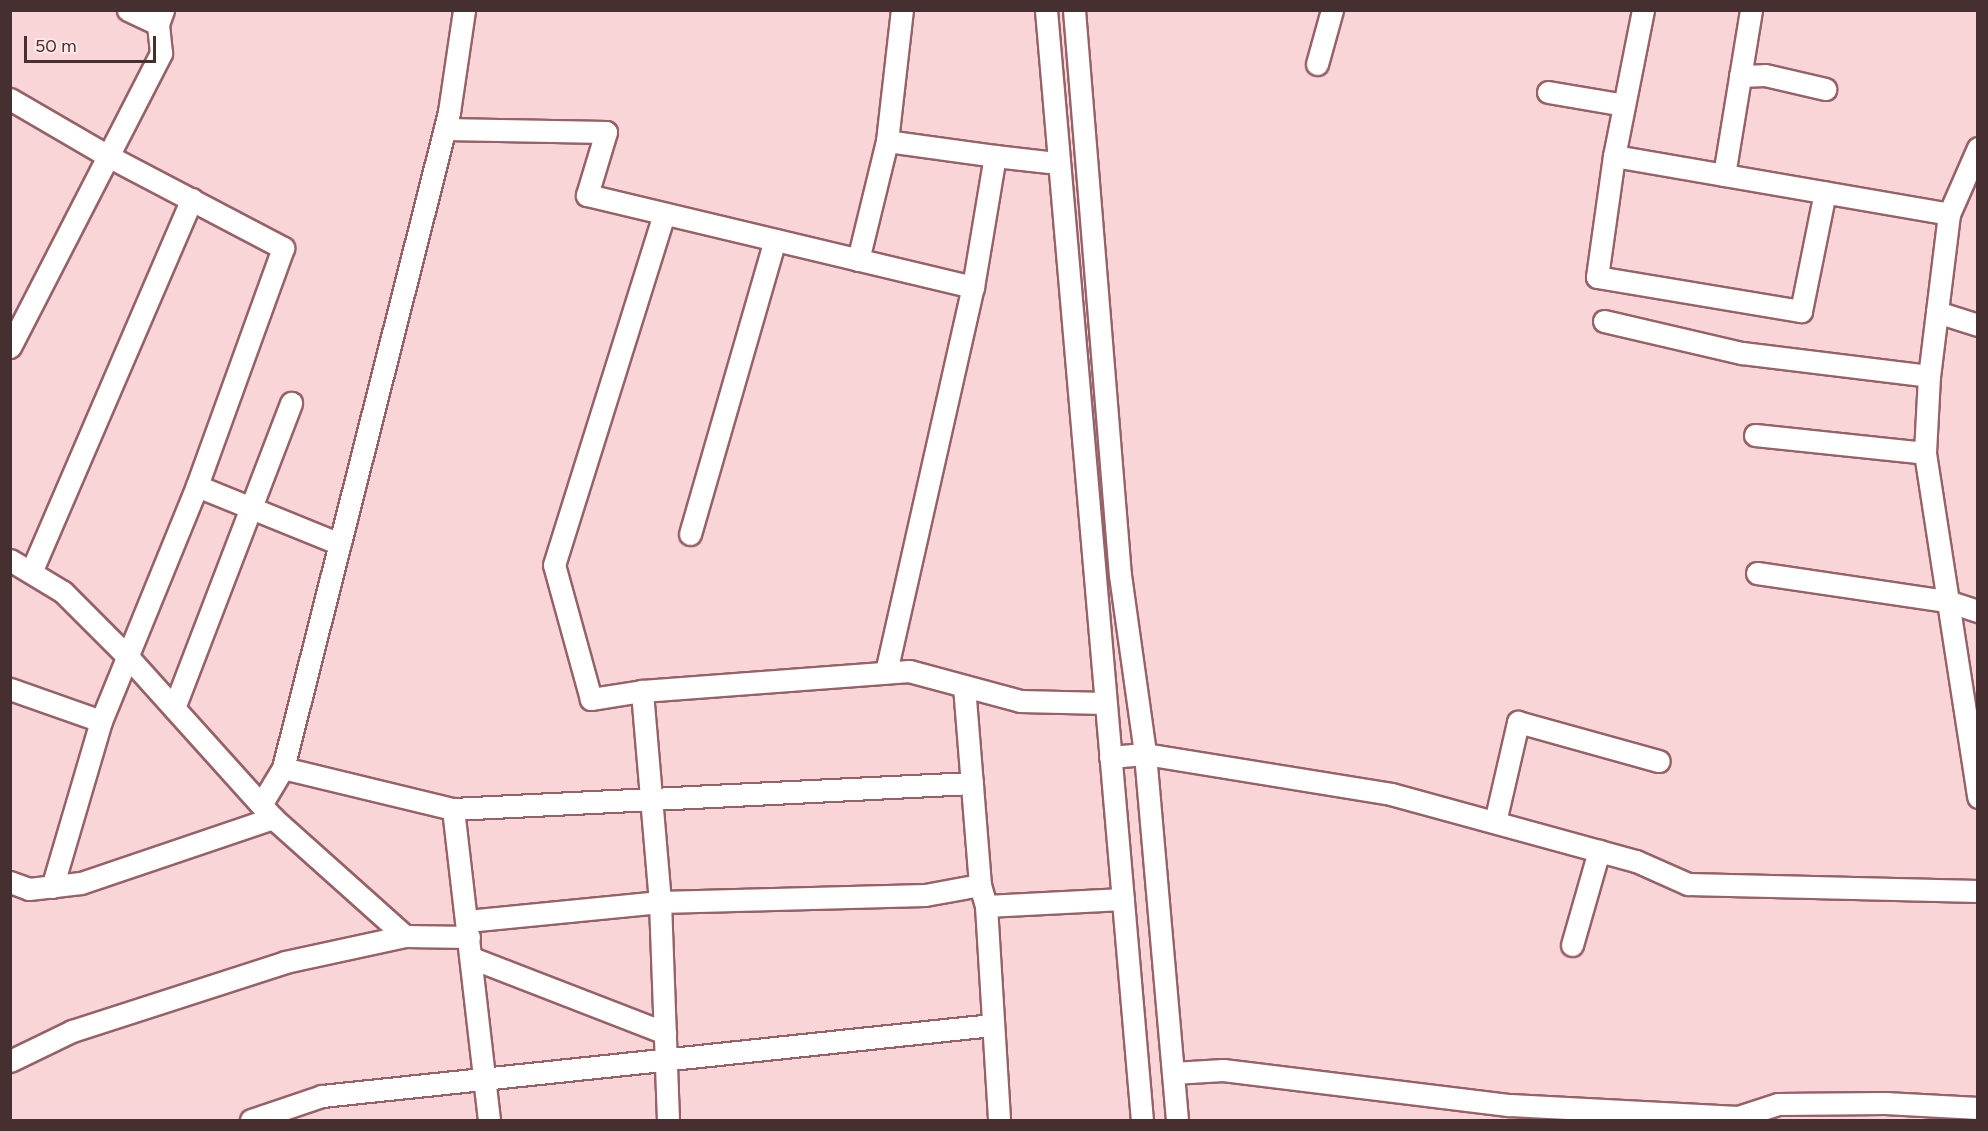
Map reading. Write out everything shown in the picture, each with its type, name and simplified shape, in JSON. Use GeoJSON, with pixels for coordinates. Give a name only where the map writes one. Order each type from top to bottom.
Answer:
{"type":"FeatureCollection","features":[{"type":"Feature","properties":{"kind":"street"},"geometry":{"type":"LineString","coordinates":[[10,347],[160,53],[160,17],[128,10]]}},
{"type":"Feature","properties":{"kind":"street"},"geometry":{"type":"LineString","coordinates":[[10,882],[29,889],[81,883],[267,810],[283,768],[445,129],[464,10]]}},
{"type":"Feature","properties":{"kind":"street"},"geometry":{"type":"LineString","coordinates":[[858,260],[887,141],[902,10]]}},
{"type":"Feature","properties":{"kind":"street"},"geometry":{"type":"LineString","coordinates":[[1046,10],[1056,163],[1142,1120]]}},
{"type":"Feature","properties":{"kind":"street"},"geometry":{"type":"LineString","coordinates":[[1074,10],[1120,575],[1145,754],[1177,1120]]}},
{"type":"Feature","properties":{"kind":"street"},"geometry":{"type":"LineString","coordinates":[[1317,64],[1332,10]]}},
{"type":"Feature","properties":{"kind":"street"},"geometry":{"type":"LineString","coordinates":[[1643,10],[1614,156],[1597,277],[1802,311],[1825,192]]}},
{"type":"Feature","properties":{"kind":"street"},"geometry":{"type":"LineString","coordinates":[[1724,175],[1751,10]]}},
{"type":"Feature","properties":{"kind":"street"},"geometry":{"type":"LineString","coordinates":[[1740,76],[1765,75],[1825,89]]}},
{"type":"Feature","properties":{"kind":"street"},"geometry":{"type":"LineString","coordinates":[[1548,92],[1624,105]]}},
{"type":"Feature","properties":{"kind":"street"},"geometry":{"type":"LineString","coordinates":[[10,99],[108,156],[283,248],[197,486],[101,721],[52,887]]}},
{"type":"Feature","properties":{"kind":"street"},"geometry":{"type":"LineString","coordinates":[[445,129],[606,132],[587,195],[973,287]]}},
{"type":"Feature","properties":{"kind":"street"},"geometry":{"type":"LineString","coordinates":[[887,141],[1056,163]]}},
{"type":"Feature","properties":{"kind":"street"},"geometry":{"type":"LineString","coordinates":[[1977,148],[1949,214],[1929,376],[1925,453],[1977,797]]}},
{"type":"Feature","properties":{"kind":"street"},"geometry":{"type":"LineString","coordinates":[[886,672],[973,287],[995,156]]}},
{"type":"Feature","properties":{"kind":"street"},"geometry":{"type":"LineString","coordinates":[[1614,156],[1949,214]]}},
{"type":"Feature","properties":{"kind":"street"},"geometry":{"type":"LineString","coordinates":[[33,570],[192,199]]}},
{"type":"Feature","properties":{"kind":"street"},"geometry":{"type":"LineString","coordinates":[[663,214],[554,565],[591,699],[642,691],[909,670],[1020,701],[1106,703]]}},
{"type":"Feature","properties":{"kind":"street"},"geometry":{"type":"LineString","coordinates":[[690,534],[775,240]]}},
{"type":"Feature","properties":{"kind":"street"},"geometry":{"type":"LineString","coordinates":[[1937,312],[1977,325]]}},
{"type":"Feature","properties":{"kind":"street"},"geometry":{"type":"LineString","coordinates":[[1604,321],[1742,353],[1929,376]]}},
{"type":"Feature","properties":{"kind":"street"},"geometry":{"type":"LineString","coordinates":[[174,708],[291,403]]}},
{"type":"Feature","properties":{"kind":"street"},"geometry":{"type":"LineString","coordinates":[[1755,435],[1925,453]]}},
{"type":"Feature","properties":{"kind":"street"},"geometry":{"type":"LineString","coordinates":[[197,486],[340,544]]}},
{"type":"Feature","properties":{"kind":"street"},"geometry":{"type":"LineString","coordinates":[[10,560],[33,570],[63,592],[128,657],[267,810],[405,936]]}},
{"type":"Feature","properties":{"kind":"street"},"geometry":{"type":"LineString","coordinates":[[1757,573],[1947,601],[1977,611]]}},
{"type":"Feature","properties":{"kind":"street"},"geometry":{"type":"LineString","coordinates":[[964,686],[980,885],[986,906],[999,1120]]}},
{"type":"Feature","properties":{"kind":"street"},"geometry":{"type":"LineString","coordinates":[[10,689],[101,721]]}},
{"type":"Feature","properties":{"kind":"street"},"geometry":{"type":"LineString","coordinates":[[642,691],[660,902],[668,1120]]}},
{"type":"Feature","properties":{"kind":"street"},"geometry":{"type":"LineString","coordinates":[[1495,822],[1518,722],[1659,761]]}},
{"type":"Feature","properties":{"kind":"street"},"geometry":{"type":"LineString","coordinates":[[1110,757],[1145,754],[1391,794],[1636,861],[1688,884],[1977,891]]}},
{"type":"Feature","properties":{"kind":"street"},"geometry":{"type":"LineString","coordinates":[[283,768],[453,809],[651,797],[972,783]]}},
{"type":"Feature","properties":{"kind":"street"},"geometry":{"type":"LineString","coordinates":[[453,809],[489,1120]]}},
{"type":"Feature","properties":{"kind":"street"},"geometry":{"type":"LineString","coordinates":[[1572,945],[1599,851]]}},
{"type":"Feature","properties":{"kind":"street"},"geometry":{"type":"LineString","coordinates":[[10,1061],[72,1031],[285,962],[405,936],[469,939],[660,902],[925,895],[980,885]]}},
{"type":"Feature","properties":{"kind":"street"},"geometry":{"type":"LineString","coordinates":[[986,906],[1123,899]]}},
{"type":"Feature","properties":{"kind":"street"},"geometry":{"type":"LineString","coordinates":[[469,939],[665,1033]]}},
{"type":"Feature","properties":{"kind":"street"},"geometry":{"type":"LineString","coordinates":[[250,1120],[321,1096],[992,1024]]}},
{"type":"Feature","properties":{"kind":"street"},"geometry":{"type":"LineString","coordinates":[[1173,1073],[1223,1070],[1509,1105],[1740,1119],[1778,1104],[1885,1103],[1977,1108]]}}]}
